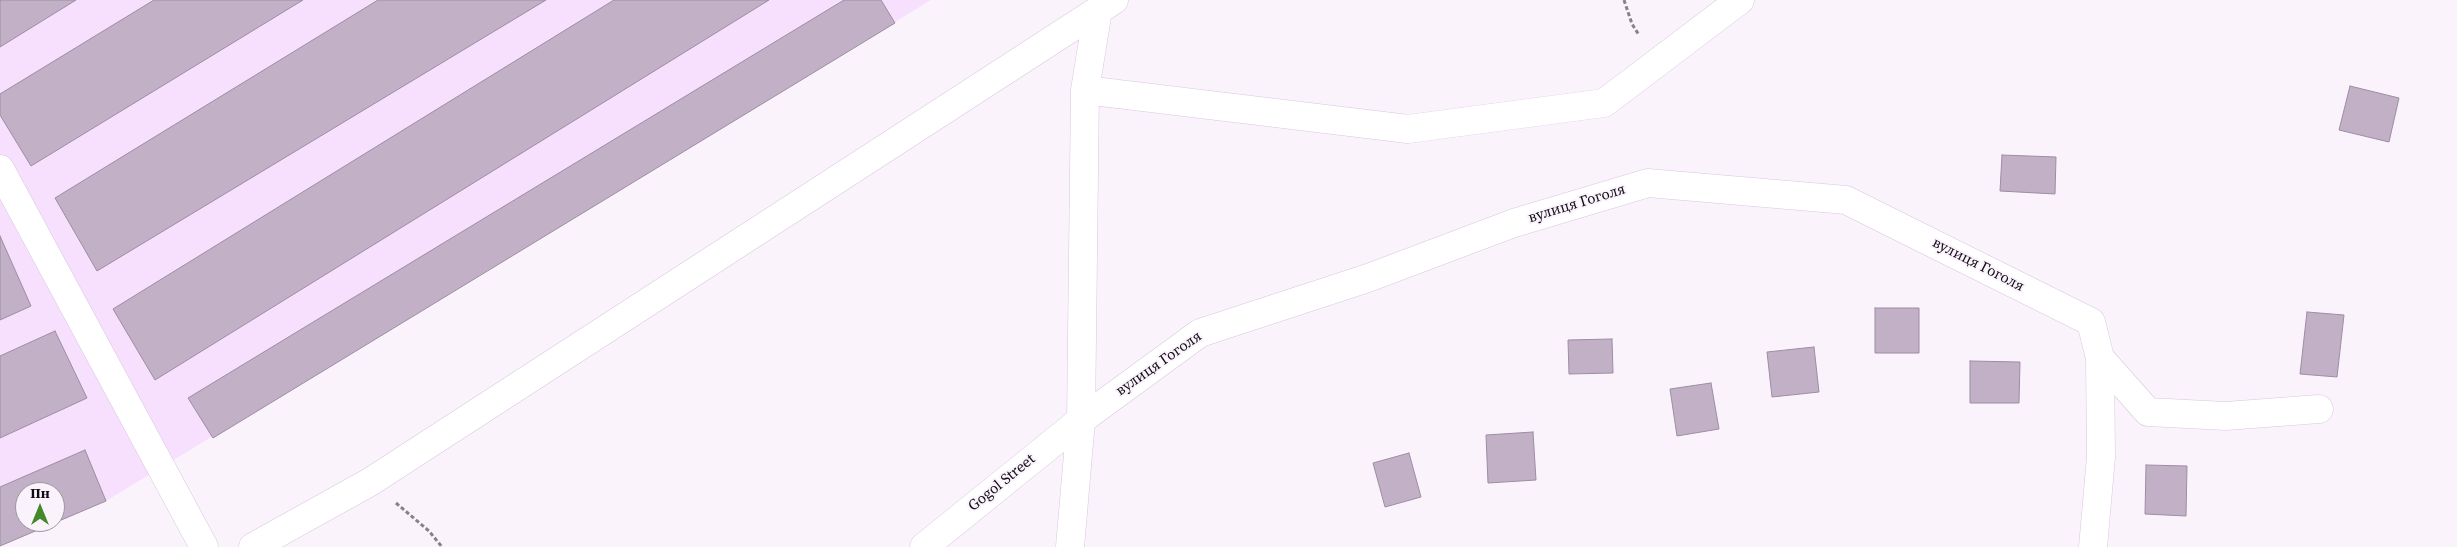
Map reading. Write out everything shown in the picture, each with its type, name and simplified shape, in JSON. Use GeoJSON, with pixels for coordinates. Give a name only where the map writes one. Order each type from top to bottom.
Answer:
{"type":"FeatureCollection","features":[{"type":"Feature","properties":{"kind":"street"},"geometry":{"type":"LineString","coordinates":[[1085,90],[1408,129],[1597,104],[1604,102],[1740,0]]}},
{"type":"Feature","properties":{"kind":"street"},"geometry":{"type":"LineString","coordinates":[[1070,547],[1081,420],[1085,90],[1106,5]]}},
{"type":"Feature","properties":{"kind":"street"},"geometry":{"type":"LineString","coordinates":[[253,547],[370,482],[1106,5]]}},
{"type":"Feature","properties":{"kind":"street"},"geometry":{"type":"LineString","coordinates":[[0,169],[204,547]]}},
{"type":"Feature","properties":{"kind":"street","name":"вулиця Гоголя"},"geometry":{"type":"LineString","coordinates":[[1081,420],[1200,333],[1368,278],[1514,223],[1648,183],[1846,200],[2091,322],[2100,358]]}},
{"type":"Feature","properties":{"kind":"street"},"geometry":{"type":"LineString","coordinates":[[2100,358],[2148,412],[2226,416],[2319,409]]}},
{"type":"Feature","properties":{"kind":"street"},"geometry":{"type":"LineString","coordinates":[[2093,547],[2102,457],[2100,358]]}},
{"type":"Feature","properties":{"kind":"street","name":"Gogol Street"},"geometry":{"type":"LineString","coordinates":[[924,547],[1081,420]]}},
{"type":"Feature","properties":{"kind":"path"},"geometry":{"type":"LineString","coordinates":[[370,482],[429,531],[442,547]]}},
{"type":"Feature","properties":{"kind":"shaded area"},"geometry":{"type":"Polygon","coordinates":[[[0,0],[931,0],[106,501],[65,518],[65,482],[15,482],[15,532],[33,532],[0,546],[0,0]]]}},
{"type":"Feature","properties":{"kind":"building"},"geometry":{"type":"Polygon","coordinates":[[[0,0],[76,0],[0,47],[0,0]]]}},
{"type":"Feature","properties":{"kind":"building"},"geometry":{"type":"Polygon","coordinates":[[[154,0],[303,0],[31,166],[0,115],[0,94],[154,0]]]}},
{"type":"Feature","properties":{"kind":"building"},"geometry":{"type":"Polygon","coordinates":[[[378,0],[546,0],[97,271],[55,198],[378,0]]]}},
{"type":"Feature","properties":{"kind":"building"},"geometry":{"type":"Polygon","coordinates":[[[614,0],[769,0],[155,380],[113,309],[614,0]]]}},
{"type":"Feature","properties":{"kind":"building"},"geometry":{"type":"Polygon","coordinates":[[[844,0],[881,0],[895,23],[213,438],[188,398],[844,0]]]}},
{"type":"Feature","properties":{"kind":"building"},"geometry":{"type":"Polygon","coordinates":[[[2350,86],[2399,98],[2389,142],[2339,130],[2350,86]]]}},
{"type":"Feature","properties":{"kind":"building"},"geometry":{"type":"Polygon","coordinates":[[[2002,155],[2056,157],[2055,194],[2000,191],[2002,155]]]}},
{"type":"Feature","properties":{"kind":"building"},"geometry":{"type":"Polygon","coordinates":[[[0,236],[31,306],[0,320],[0,236]]]}},
{"type":"Feature","properties":{"kind":"building"},"geometry":{"type":"Polygon","coordinates":[[[1875,308],[1919,308],[1919,353],[1875,353],[1875,308]]]}},
{"type":"Feature","properties":{"kind":"building"},"geometry":{"type":"Polygon","coordinates":[[[2307,312],[2344,315],[2337,377],[2300,374],[2307,312]]]}},
{"type":"Feature","properties":{"kind":"building"},"geometry":{"type":"Polygon","coordinates":[[[55,331],[87,398],[0,438],[0,356],[55,331]]]}},
{"type":"Feature","properties":{"kind":"building"},"geometry":{"type":"Polygon","coordinates":[[[1612,339],[1613,373],[1569,374],[1568,340],[1612,339]]]}},
{"type":"Feature","properties":{"kind":"building"},"geometry":{"type":"Polygon","coordinates":[[[1814,347],[1819,392],[1772,397],[1767,352],[1814,347]]]}},
{"type":"Feature","properties":{"kind":"building"},"geometry":{"type":"Polygon","coordinates":[[[1970,361],[2020,362],[2019,403],[1970,403],[1970,361]]]}},
{"type":"Feature","properties":{"kind":"building"},"geometry":{"type":"Polygon","coordinates":[[[1711,383],[1719,429],[1677,436],[1670,389],[1711,383]]]}},
{"type":"Feature","properties":{"kind":"building"},"geometry":{"type":"Polygon","coordinates":[[[1533,432],[1536,480],[1488,483],[1486,435],[1533,432]]]}},
{"type":"Feature","properties":{"kind":"building"},"geometry":{"type":"Polygon","coordinates":[[[85,450],[106,501],[65,518],[65,482],[15,482],[15,532],[33,532],[0,546],[0,487],[85,450]]]}},
{"type":"Feature","properties":{"kind":"building"},"geometry":{"type":"Polygon","coordinates":[[[1409,453],[1421,497],[1385,507],[1373,463],[1409,453]]]}},
{"type":"Feature","properties":{"kind":"building"},"geometry":{"type":"Polygon","coordinates":[[[2146,465],[2187,466],[2186,516],[2145,514],[2146,465]]]}}]}
